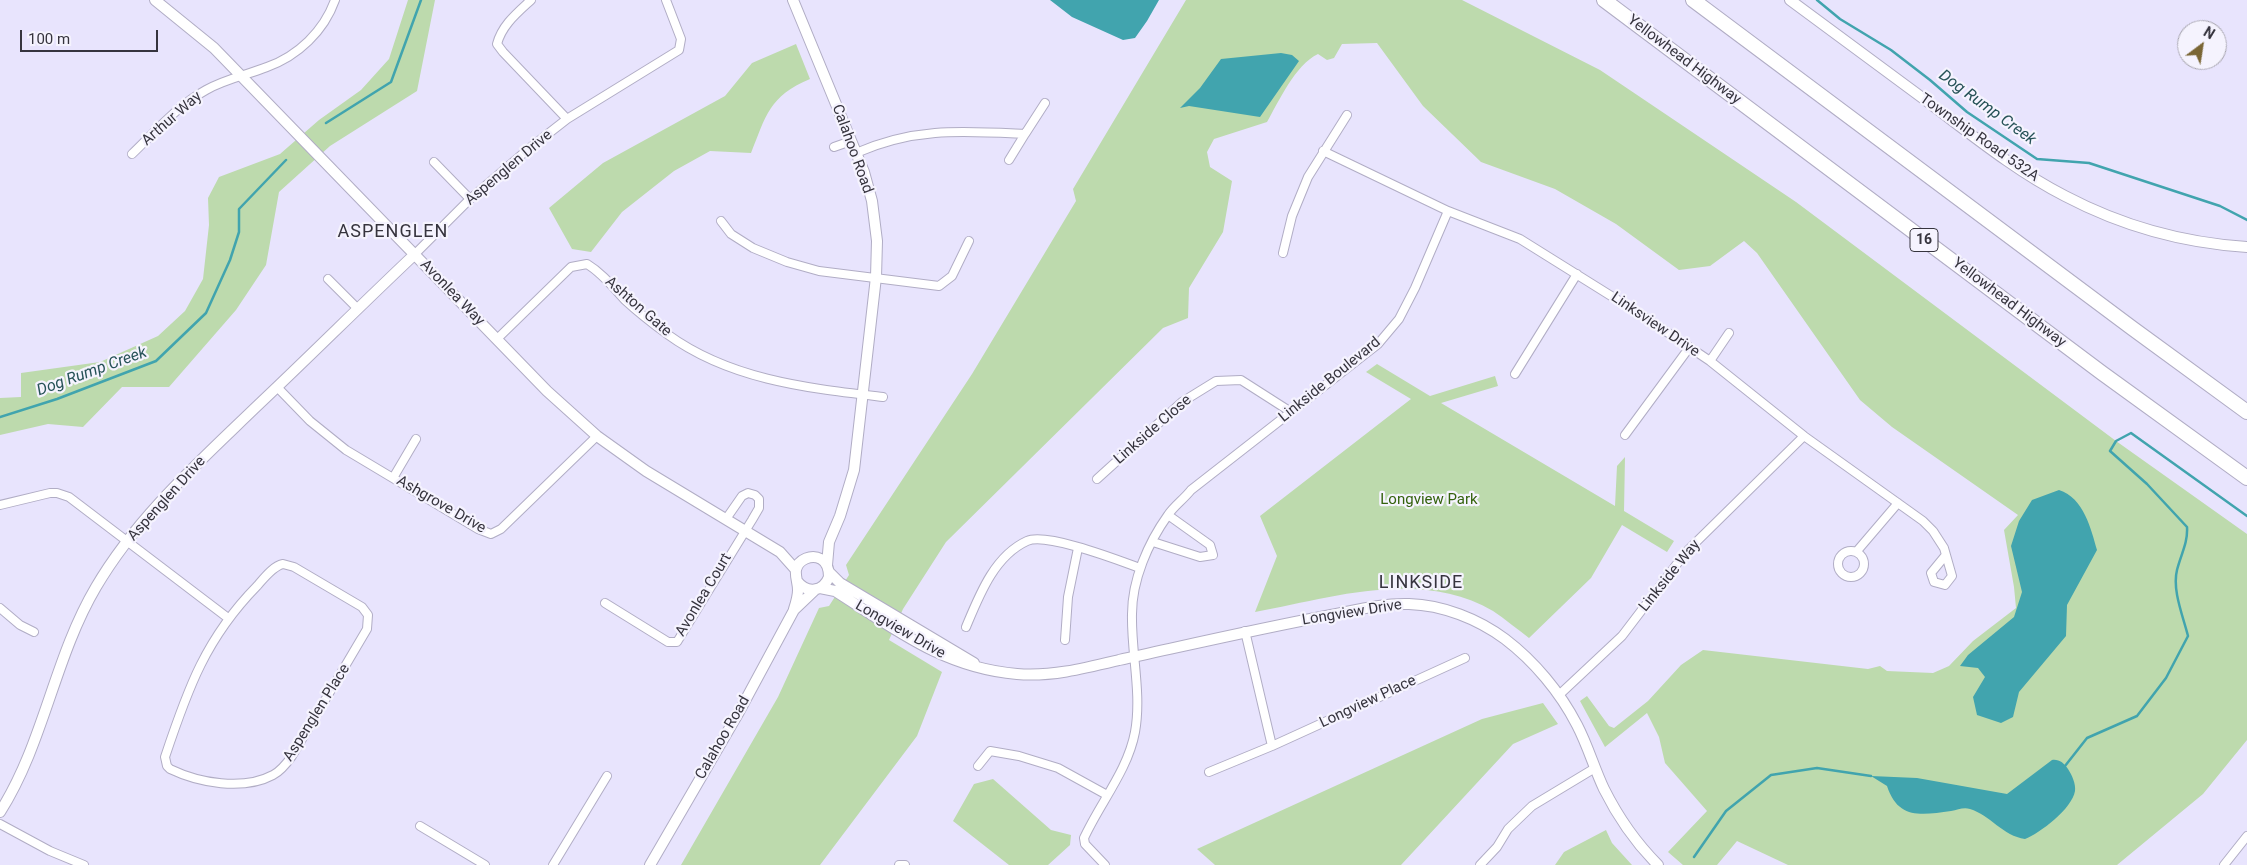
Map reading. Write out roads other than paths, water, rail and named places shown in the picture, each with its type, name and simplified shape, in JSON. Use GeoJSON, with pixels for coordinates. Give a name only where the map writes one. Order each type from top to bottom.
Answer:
{"type":"FeatureCollection","features":[{"type":"Feature","properties":{"kind":"highway","name":"Yellowhead Highway"},"geometry":{"type":"LineString","coordinates":[[1604,0],[2102,373],[2247,478]]}},
{"type":"Feature","properties":{"kind":"highway"},"geometry":{"type":"LineString","coordinates":[[1693,0],[2247,412]]}},
{"type":"Feature","properties":{"kind":"street","name":"Avonlea Way"},"geometry":{"type":"LineString","coordinates":[[155,0],[201,37],[241,76],[547,391],[597,436],[646,471],[780,552],[808,558]]}},
{"type":"Feature","properties":{"kind":"street","name":"Arthur Way"},"geometry":{"type":"LineString","coordinates":[[132,154],[170,117],[193,98],[220,83],[269,67],[301,47],[326,19],[335,0]]}},
{"type":"Feature","properties":{"kind":"street"},"geometry":{"type":"LineString","coordinates":[[531,0],[506,25],[500,34],[497,44],[502,52],[567,119]]}},
{"type":"Feature","properties":{"kind":"street","name":"Aspenglen Drive"},"geometry":{"type":"LineString","coordinates":[[0,812],[22,774],[80,618],[96,587],[127,542],[152,511],[193,468],[470,199],[567,119],[678,50],[681,39],[666,0]]}},
{"type":"Feature","properties":{"kind":"street","name":"Calahoo Road"},"geometry":{"type":"LineString","coordinates":[[793,0],[856,153],[872,201],[877,241],[876,277],[854,470],[840,516],[829,542],[828,568]]}},
{"type":"Feature","properties":{"kind":"street","name":"Township Road 532A"},"geometry":{"type":"LineString","coordinates":[[1790,0],[2004,159],[2066,197],[2132,225],[2173,237],[2220,245],[2247,247]]}},
{"type":"Feature","properties":{"kind":"street"},"geometry":{"type":"LineString","coordinates":[[1009,160],[1045,103]]}},
{"type":"Feature","properties":{"kind":"street"},"geometry":{"type":"LineString","coordinates":[[1283,254],[1298,200],[1323,151],[1347,115]]}},
{"type":"Feature","properties":{"kind":"street"},"geometry":{"type":"LineString","coordinates":[[856,153],[902,136],[954,130],[1025,134]]}},
{"type":"Feature","properties":{"kind":"street"},"geometry":{"type":"LineString","coordinates":[[834,147],[851,141]]}},
{"type":"Feature","properties":{"kind":"street","name":"Linksview Drive"},"geometry":{"type":"LineString","coordinates":[[1323,151],[1448,211],[1520,238],[1577,274],[1710,361],[1804,436],[1898,502],[1933,530],[1940,540],[1945,556]]}},
{"type":"Feature","properties":{"kind":"street"},"geometry":{"type":"LineString","coordinates":[[434,162],[470,199]]}},
{"type":"Feature","properties":{"kind":"street","name":"Linkside Boulevard"},"geometry":{"type":"LineString","coordinates":[[1105,865],[1084,844],[1084,838],[1128,756],[1135,733],[1137,709],[1132,614],[1134,591],[1140,568],[1153,542],[1168,515],[1191,490],[1378,344],[1398,319],[1415,288],[1448,211]]}},
{"type":"Feature","properties":{"kind":"street"},"geometry":{"type":"LineString","coordinates":[[721,220],[731,234],[754,248],[787,262],[819,271],[939,286],[952,276],[969,241]]}},
{"type":"Feature","properties":{"kind":"street","name":"Ashton Gate"},"geometry":{"type":"LineString","coordinates":[[497,339],[571,267],[586,264],[596,270],[648,319],[695,352],[758,378],[862,394]]}},
{"type":"Feature","properties":{"kind":"street"},"geometry":{"type":"LineString","coordinates":[[1515,374],[1577,274]]}},
{"type":"Feature","properties":{"kind":"street"},"geometry":{"type":"LineString","coordinates":[[328,279],[358,309]]}},
{"type":"Feature","properties":{"kind":"street"},"geometry":{"type":"LineString","coordinates":[[1710,361],[1729,333]]}},
{"type":"Feature","properties":{"kind":"street"},"geometry":{"type":"LineString","coordinates":[[1625,435],[1688,348]]}},
{"type":"Feature","properties":{"kind":"street","name":"Linkside Close"},"geometry":{"type":"LineString","coordinates":[[1097,479],[1182,402],[1216,381],[1242,380],[1290,412]]}},
{"type":"Feature","properties":{"kind":"street","name":"Ashgrove Drive"},"geometry":{"type":"LineString","coordinates":[[277,387],[310,421],[334,442],[484,532],[491,534],[501,529],[597,436]]}},
{"type":"Feature","properties":{"kind":"street"},"geometry":{"type":"LineString","coordinates":[[862,394],[883,397]]}},
{"type":"Feature","properties":{"kind":"street","name":"Linkside Way"},"geometry":{"type":"LineString","coordinates":[[1559,695],[1622,636],[1686,552],[1804,436]]}},
{"type":"Feature","properties":{"kind":"street"},"geometry":{"type":"LineString","coordinates":[[393,478],[416,440]]}},
{"type":"Feature","properties":{"kind":"street"},"geometry":{"type":"LineString","coordinates":[[0,505],[50,493],[63,494],[75,500],[127,542],[228,618]]}},
{"type":"Feature","properties":{"kind":"street"},"geometry":{"type":"LineString","coordinates":[[726,519],[742,496],[748,493],[755,495],[759,499],[759,508],[744,530]]}},
{"type":"Feature","properties":{"kind":"street"},"geometry":{"type":"LineString","coordinates":[[1857,551],[1869,534],[1898,502]]}},
{"type":"Feature","properties":{"kind":"street"},"geometry":{"type":"LineString","coordinates":[[1153,542],[1200,557],[1213,555],[1210,545],[1168,515]]}},
{"type":"Feature","properties":{"kind":"street","name":"Avonlea Court"},"geometry":{"type":"LineString","coordinates":[[605,603],[668,642],[676,642],[744,530]]}},
{"type":"Feature","properties":{"kind":"street"},"geometry":{"type":"LineString","coordinates":[[966,627],[983,587],[1006,557],[1027,540],[1048,539],[1140,568]]}},
{"type":"Feature","properties":{"kind":"street","name":"Calahoo Road"},"geometry":{"type":"LineString","coordinates":[[808,558],[829,542]]}},
{"type":"Feature","properties":{"kind":"street"},"geometry":{"type":"LineString","coordinates":[[1065,640],[1068,597],[1078,548]]}},
{"type":"Feature","properties":{"kind":"street","name":"Avonlea Way"},"geometry":{"type":"LineString","coordinates":[[780,552],[796,576]]}},
{"type":"Feature","properties":{"kind":"street"},"geometry":{"type":"LineString","coordinates":[[808,558],[821,559],[828,568],[827,582],[818,589],[805,588],[796,576],[801,561],[808,558]]}},
{"type":"Feature","properties":{"kind":"street","name":"Aspenglen Place"},"geometry":{"type":"LineString","coordinates":[[283,564],[294,567],[362,607],[369,620],[367,629],[292,756],[273,775],[259,780],[240,783],[218,783],[170,769],[166,766],[165,757],[198,668],[228,618],[271,571],[283,564]]}},
{"type":"Feature","properties":{"kind":"street","name":"Longview Drive"},"geometry":{"type":"LineString","coordinates":[[828,568],[840,583],[981,668]]}},
{"type":"Feature","properties":{"kind":"street","name":"Calahoo Road"},"geometry":{"type":"LineString","coordinates":[[650,865],[739,712],[794,610],[798,595],[796,576]]}},
{"type":"Feature","properties":{"kind":"street","name":"Calahoo Road"},"geometry":{"type":"LineString","coordinates":[[794,610],[818,589]]}},
{"type":"Feature","properties":{"kind":"street","name":"Longview Drive"},"geometry":{"type":"LineString","coordinates":[[818,589],[836,591],[935,653],[958,663],[1018,674],[1054,674],[1245,631],[1380,607],[1409,604],[1452,612],[1479,622],[1516,648],[1559,695],[1576,724],[1613,807],[1658,865]]}},
{"type":"Feature","properties":{"kind":"street"},"geometry":{"type":"LineString","coordinates":[[0,608],[20,625],[34,632]]}},
{"type":"Feature","properties":{"kind":"street"},"geometry":{"type":"LineString","coordinates":[[1245,631],[1272,746]]}},
{"type":"Feature","properties":{"kind":"street","name":"Longview Place"},"geometry":{"type":"LineString","coordinates":[[1209,772],[1272,746],[1465,658]]}},
{"type":"Feature","properties":{"kind":"street"},"geometry":{"type":"LineString","coordinates":[[978,766],[990,751],[1019,756],[1058,768],[1107,795]]}},
{"type":"Feature","properties":{"kind":"street"},"geometry":{"type":"LineString","coordinates":[[1480,865],[1497,847],[1508,829],[1532,806],[1595,768]]}},
{"type":"Feature","properties":{"kind":"street"},"geometry":{"type":"LineString","coordinates":[[553,865],[607,776]]}},
{"type":"Feature","properties":{"kind":"street"},"geometry":{"type":"LineString","coordinates":[[0,824],[50,851],[84,865]]}},
{"type":"Feature","properties":{"kind":"street"},"geometry":{"type":"LineString","coordinates":[[420,826],[485,865]]}},
{"type":"Feature","properties":{"kind":"street"},"geometry":{"type":"LineString","coordinates":[[2224,865],[2247,836]]}},
{"type":"Feature","properties":{"kind":"street"},"geometry":{"type":"LineString","coordinates":[[899,865],[904,865]]}},
{"type":"Feature","properties":{"kind":"waterway","name":"Dog Rump Creek"},"geometry":{"type":"LineString","coordinates":[[326,123],[391,82],[421,0]]}},
{"type":"Feature","properties":{"kind":"waterway","name":"Dog Rump Creek"},"geometry":{"type":"LineString","coordinates":[[1817,0],[1840,19],[1891,50],[1967,112],[2037,159],[2089,163],[2220,206],[2247,220]]}},
{"type":"Feature","properties":{"kind":"waterway","name":"Dog Rump Creek"},"geometry":{"type":"LineString","coordinates":[[0,417],[57,399],[156,361],[206,313],[230,260],[239,232],[239,209],[286,160]]}},
{"type":"Feature","properties":{"kind":"waterway"},"geometry":{"type":"LineString","coordinates":[[2065,766],[2087,738],[2137,716],[2166,678],[2188,636],[2176,586],[2177,570],[2185,543],[2187,527],[2147,484],[2110,451],[2116,441],[2131,433],[2247,516]]}},
{"type":"Feature","properties":{"kind":"waterway"},"geometry":{"type":"LineString","coordinates":[[1694,857],[1726,811],[1771,775],[1817,768],[1871,776]]}},
{"type":"Feature","properties":{"kind":"district","name":"ASPENGLEN"},"geometry":{"type":"Point","coordinates":[393,232]}},
{"type":"Feature","properties":{"kind":"district","name":"LINKSIDE"},"geometry":{"type":"Point","coordinates":[1421,583]}},
{"type":"Feature","properties":{"kind":"park label","name":"Longview Park"},"geometry":{"type":"Point","coordinates":[1429,500]}}]}
